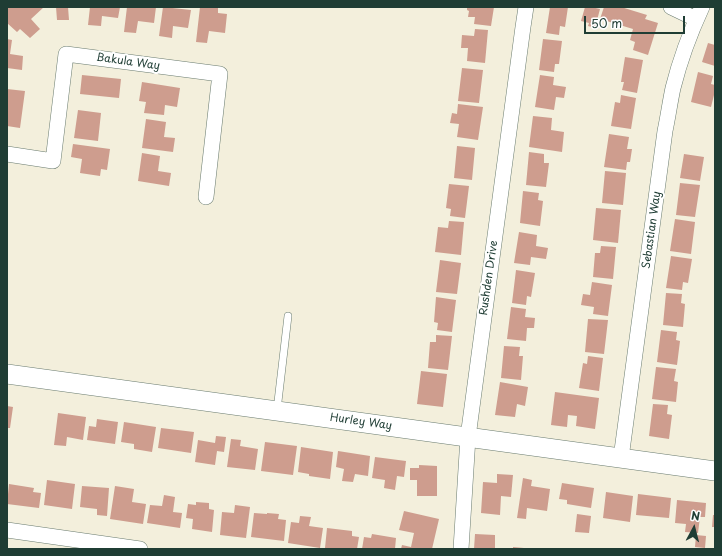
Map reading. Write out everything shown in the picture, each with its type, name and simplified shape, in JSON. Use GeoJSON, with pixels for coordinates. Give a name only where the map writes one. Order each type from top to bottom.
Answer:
{"type":"FeatureCollection","features":[{"type":"Feature","properties":{"kind":"street","name":"Rushden Drive"},"geometry":{"type":"LineString","coordinates":[[461,549],[468,437],[526,7]]}},
{"type":"Feature","properties":{"kind":"street"},"geometry":{"type":"LineString","coordinates":[[671,7],[699,13]]}},
{"type":"Feature","properties":{"kind":"street","name":"Sebastian Way"},"geometry":{"type":"LineString","coordinates":[[621,458],[665,131],[673,88],[680,62],[699,13]]}},
{"type":"Feature","properties":{"kind":"street","name":"Bakula Way"},"geometry":{"type":"LineString","coordinates":[[7,154],[53,161],[66,54],[220,74],[206,197]]}},
{"type":"Feature","properties":{"kind":"street","name":"Hurley Way"},"geometry":{"type":"LineString","coordinates":[[7,374],[715,471]]}},
{"type":"Feature","properties":{"kind":"street"},"geometry":{"type":"LineString","coordinates":[[7,530],[140,549]]}},
{"type":"Feature","properties":{"kind":"lane"},"geometry":{"type":"LineString","coordinates":[[277,411],[288,316]]}},
{"type":"Feature","properties":{"kind":"building"},"geometry":{"type":"Polygon","coordinates":[[[7,7],[44,7],[31,19],[40,29],[30,38],[20,29],[17,32],[7,23],[7,7]]]}},
{"type":"Feature","properties":{"kind":"building"},"geometry":{"type":"Polygon","coordinates":[[[56,7],[68,7],[69,20],[57,20],[56,7]]]}},
{"type":"Feature","properties":{"kind":"building"},"geometry":{"type":"Polygon","coordinates":[[[90,7],[120,7],[118,18],[102,16],[101,26],[88,25],[90,7]]]}},
{"type":"Feature","properties":{"kind":"building"},"geometry":{"type":"Polygon","coordinates":[[[127,7],[156,7],[154,23],[138,21],[136,33],[124,32],[127,7]]]}},
{"type":"Feature","properties":{"kind":"building"},"geometry":{"type":"Polygon","coordinates":[[[163,7],[191,10],[188,28],[173,26],[172,38],[159,36],[163,7]]]}},
{"type":"Feature","properties":{"kind":"building"},"geometry":{"type":"Polygon","coordinates":[[[200,7],[218,7],[218,13],[227,14],[225,33],[209,31],[207,43],[196,42],[200,7]]]}},
{"type":"Feature","properties":{"kind":"building"},"geometry":{"type":"Polygon","coordinates":[[[467,7],[494,7],[491,26],[474,24],[475,17],[468,17],[469,11],[467,10],[467,7]]]}},
{"type":"Feature","properties":{"kind":"building"},"geometry":{"type":"Polygon","coordinates":[[[550,7],[568,7],[565,27],[560,26],[559,35],[546,33],[550,7]]]}},
{"type":"Feature","properties":{"kind":"building"},"geometry":{"type":"Polygon","coordinates":[[[585,7],[600,9],[595,28],[588,26],[589,23],[581,21],[585,7]]]}},
{"type":"Feature","properties":{"kind":"building"},"geometry":{"type":"Polygon","coordinates":[[[604,7],[621,7],[647,15],[645,19],[658,23],[648,55],[633,50],[635,42],[630,40],[633,29],[600,19],[604,7]]]}},
{"type":"Feature","properties":{"kind":"building"},"geometry":{"type":"Polygon","coordinates":[[[475,29],[488,30],[485,63],[467,61],[468,48],[461,48],[462,35],[474,36],[475,29]]]}},
{"type":"Feature","properties":{"kind":"building"},"geometry":{"type":"Polygon","coordinates":[[[7,39],[12,40],[10,54],[23,56],[22,70],[7,68],[7,39]]]}},
{"type":"Feature","properties":{"kind":"building"},"geometry":{"type":"Polygon","coordinates":[[[543,39],[562,41],[559,64],[555,64],[554,72],[539,70],[543,39]]]}},
{"type":"Feature","properties":{"kind":"building"},"geometry":{"type":"Polygon","coordinates":[[[708,43],[715,45],[715,66],[702,62],[708,43]]]}},
{"type":"Feature","properties":{"kind":"building"},"geometry":{"type":"Polygon","coordinates":[[[625,57],[643,60],[637,93],[622,90],[624,82],[621,82],[625,57]]]}},
{"type":"Feature","properties":{"kind":"building"},"geometry":{"type":"Polygon","coordinates":[[[462,68],[483,70],[479,103],[458,101],[462,68]]]}},
{"type":"Feature","properties":{"kind":"building"},"geometry":{"type":"Polygon","coordinates":[[[698,72],[713,76],[711,84],[715,85],[715,91],[711,107],[691,102],[698,72]]]}},
{"type":"Feature","properties":{"kind":"building"},"geometry":{"type":"Polygon","coordinates":[[[82,75],[121,79],[119,98],[80,94],[82,75]]]}},
{"type":"Feature","properties":{"kind":"building"},"geometry":{"type":"Polygon","coordinates":[[[540,75],[554,77],[553,85],[566,87],[564,98],[556,97],[554,110],[535,107],[540,75]]]}},
{"type":"Feature","properties":{"kind":"building"},"geometry":{"type":"Polygon","coordinates":[[[142,82],[180,88],[177,107],[165,105],[164,115],[144,113],[146,102],[139,101],[142,82]]]}},
{"type":"Feature","properties":{"kind":"building"},"geometry":{"type":"Polygon","coordinates":[[[7,89],[25,91],[20,128],[7,126],[7,89]]]}},
{"type":"Feature","properties":{"kind":"building"},"geometry":{"type":"Polygon","coordinates":[[[621,95],[636,98],[631,129],[611,126],[615,102],[620,103],[621,95]]]}},
{"type":"Feature","properties":{"kind":"building"},"geometry":{"type":"Polygon","coordinates":[[[458,104],[483,107],[478,140],[457,137],[459,124],[450,123],[452,113],[457,114],[458,104]]]}},
{"type":"Feature","properties":{"kind":"building"},"geometry":{"type":"Polygon","coordinates":[[[78,110],[101,113],[98,141],[74,138],[78,110]]]}},
{"type":"Feature","properties":{"kind":"building"},"geometry":{"type":"Polygon","coordinates":[[[533,116],[552,118],[551,130],[564,132],[562,152],[529,147],[533,116]]]}},
{"type":"Feature","properties":{"kind":"building"},"geometry":{"type":"Polygon","coordinates":[[[146,119],[166,122],[164,137],[175,138],[173,152],[142,148],[146,119]]]}},
{"type":"Feature","properties":{"kind":"building"},"geometry":{"type":"Polygon","coordinates":[[[609,134],[629,137],[627,149],[632,149],[630,162],[627,162],[626,170],[604,167],[609,134]]]}},
{"type":"Feature","properties":{"kind":"building"},"geometry":{"type":"Polygon","coordinates":[[[73,144],[110,149],[107,170],[101,169],[100,176],[80,173],[82,159],[71,157],[73,144]]]}},
{"type":"Feature","properties":{"kind":"building"},"geometry":{"type":"Polygon","coordinates":[[[457,146],[475,148],[472,180],[454,178],[457,146]]]}},
{"type":"Feature","properties":{"kind":"building"},"geometry":{"type":"Polygon","coordinates":[[[529,152],[544,154],[544,163],[549,163],[546,187],[526,185],[529,152]]]}},
{"type":"Feature","properties":{"kind":"building"},"geometry":{"type":"Polygon","coordinates":[[[142,153],[160,156],[158,171],[171,173],[169,186],[138,181],[142,153]]]}},
{"type":"Feature","properties":{"kind":"building"},"geometry":{"type":"Polygon","coordinates":[[[684,154],[704,157],[700,181],[680,178],[684,154]]]}},
{"type":"Feature","properties":{"kind":"building"},"geometry":{"type":"Polygon","coordinates":[[[605,171],[626,173],[623,205],[602,203],[605,171]]]}},
{"type":"Feature","properties":{"kind":"building"},"geometry":{"type":"Polygon","coordinates":[[[680,183],[700,185],[695,217],[676,215],[680,183]]]}},
{"type":"Feature","properties":{"kind":"building"},"geometry":{"type":"Polygon","coordinates":[[[449,184],[469,186],[465,218],[450,216],[451,209],[446,208],[449,184]]]}},
{"type":"Feature","properties":{"kind":"building"},"geometry":{"type":"Polygon","coordinates":[[[523,191],[539,193],[538,200],[543,201],[540,226],[520,223],[523,191]]]}},
{"type":"Feature","properties":{"kind":"building"},"geometry":{"type":"Polygon","coordinates":[[[596,208],[621,210],[618,243],[593,240],[596,208]]]}},
{"type":"Feature","properties":{"kind":"building"},"geometry":{"type":"Polygon","coordinates":[[[675,219],[695,222],[691,254],[670,251],[675,219]]]}},
{"type":"Feature","properties":{"kind":"building"},"geometry":{"type":"Polygon","coordinates":[[[449,221],[464,222],[461,255],[435,252],[438,227],[448,228],[449,221]]]}},
{"type":"Feature","properties":{"kind":"building"},"geometry":{"type":"Polygon","coordinates":[[[519,232],[537,235],[536,246],[548,248],[546,259],[531,257],[530,265],[514,263],[519,232]]]}},
{"type":"Feature","properties":{"kind":"building"},"geometry":{"type":"Polygon","coordinates":[[[601,246],[616,247],[613,279],[593,277],[595,253],[600,253],[601,246]]]}},
{"type":"Feature","properties":{"kind":"building"},"geometry":{"type":"Polygon","coordinates":[[[671,256],[692,259],[688,283],[683,282],[682,290],[666,288],[671,256]]]}},
{"type":"Feature","properties":{"kind":"building"},"geometry":{"type":"Polygon","coordinates":[[[440,260],[461,263],[457,294],[436,292],[440,260]]]}},
{"type":"Feature","properties":{"kind":"building"},"geometry":{"type":"Polygon","coordinates":[[[516,270],[535,273],[531,297],[527,296],[526,305],[512,303],[516,270]]]}},
{"type":"Feature","properties":{"kind":"building"},"geometry":{"type":"Polygon","coordinates":[[[592,282],[612,285],[608,316],[593,314],[594,307],[581,305],[583,294],[590,295],[592,282]]]}},
{"type":"Feature","properties":{"kind":"building"},"geometry":{"type":"Polygon","coordinates":[[[666,293],[682,294],[681,303],[685,304],[683,327],[663,325],[666,293]]]}},
{"type":"Feature","properties":{"kind":"building"},"geometry":{"type":"Polygon","coordinates":[[[436,297],[456,300],[452,332],[437,330],[438,323],[434,322],[436,297]]]}},
{"type":"Feature","properties":{"kind":"building"},"geometry":{"type":"Polygon","coordinates":[[[511,307],[526,309],[525,317],[535,318],[534,328],[527,328],[526,341],[507,339],[511,307]]]}},
{"type":"Feature","properties":{"kind":"building"},"geometry":{"type":"Polygon","coordinates":[[[588,319],[608,320],[604,354],[585,352],[588,319]]]}},
{"type":"Feature","properties":{"kind":"building"},"geometry":{"type":"Polygon","coordinates":[[[661,330],[677,332],[676,340],[680,341],[677,365],[657,362],[661,330]]]}},
{"type":"Feature","properties":{"kind":"building"},"geometry":{"type":"Polygon","coordinates":[[[436,335],[452,336],[448,370],[428,368],[430,342],[436,342],[436,335]]]}},
{"type":"Feature","properties":{"kind":"building"},"geometry":{"type":"Polygon","coordinates":[[[504,346],[520,347],[519,356],[523,356],[521,380],[501,378],[504,346]]]}},
{"type":"Feature","properties":{"kind":"building"},"geometry":{"type":"Polygon","coordinates":[[[588,356],[603,358],[599,391],[579,388],[583,363],[587,364],[588,356]]]}},
{"type":"Feature","properties":{"kind":"building"},"geometry":{"type":"Polygon","coordinates":[[[656,367],[676,369],[674,381],[678,382],[676,402],[652,399],[656,367]]]}},
{"type":"Feature","properties":{"kind":"building"},"geometry":{"type":"Polygon","coordinates":[[[421,371],[447,374],[443,407],[417,404],[421,371]]]}},
{"type":"Feature","properties":{"kind":"building"},"geometry":{"type":"Polygon","coordinates":[[[500,382],[528,387],[525,406],[517,404],[515,417],[495,415],[500,382]]]}},
{"type":"Feature","properties":{"kind":"building"},"geometry":{"type":"Polygon","coordinates":[[[555,392],[599,398],[595,429],[576,426],[577,416],[568,415],[567,427],[551,425],[555,392]]]}},
{"type":"Feature","properties":{"kind":"building"},"geometry":{"type":"Polygon","coordinates":[[[653,404],[668,405],[667,414],[672,415],[669,439],[649,436],[653,404]]]}},
{"type":"Feature","properties":{"kind":"building"},"geometry":{"type":"Polygon","coordinates":[[[7,406],[13,407],[10,428],[7,428],[7,406]]]}},
{"type":"Feature","properties":{"kind":"building"},"geometry":{"type":"Polygon","coordinates":[[[58,413],[86,417],[83,440],[67,437],[66,446],[54,445],[58,413]]]}},
{"type":"Feature","properties":{"kind":"building"},"geometry":{"type":"Polygon","coordinates":[[[97,419],[118,422],[115,444],[87,440],[89,426],[96,427],[97,419]]]}},
{"type":"Feature","properties":{"kind":"building"},"geometry":{"type":"Polygon","coordinates":[[[124,422],[156,427],[152,452],[134,449],[134,444],[121,442],[124,422]]]}},
{"type":"Feature","properties":{"kind":"building"},"geometry":{"type":"Polygon","coordinates":[[[161,428],[194,432],[191,453],[158,448],[161,428]]]}},
{"type":"Feature","properties":{"kind":"building"},"geometry":{"type":"Polygon","coordinates":[[[216,436],[226,437],[224,452],[217,451],[215,465],[195,462],[198,440],[215,443],[216,436]]]}},
{"type":"Feature","properties":{"kind":"building"},"geometry":{"type":"Polygon","coordinates":[[[231,439],[241,440],[240,446],[258,449],[255,470],[227,467],[231,439]]]}},
{"type":"Feature","properties":{"kind":"building"},"geometry":{"type":"Polygon","coordinates":[[[265,442],[297,446],[293,475],[261,471],[265,442]]]}},
{"type":"Feature","properties":{"kind":"building"},"geometry":{"type":"Polygon","coordinates":[[[301,447],[333,452],[330,479],[309,476],[309,474],[298,472],[301,447]]]}},
{"type":"Feature","properties":{"kind":"building"},"geometry":{"type":"Polygon","coordinates":[[[338,451],[370,456],[368,476],[355,474],[353,482],[342,481],[344,469],[336,467],[338,451]]]}},
{"type":"Feature","properties":{"kind":"building"},"geometry":{"type":"Polygon","coordinates":[[[375,457],[406,461],[404,477],[397,476],[395,490],[384,488],[385,480],[372,478],[375,457]]]}},
{"type":"Feature","properties":{"kind":"building"},"geometry":{"type":"Polygon","coordinates":[[[419,465],[437,466],[437,496],[417,496],[417,480],[410,480],[410,468],[419,468],[419,465]]]}},
{"type":"Feature","properties":{"kind":"building"},"geometry":{"type":"Polygon","coordinates":[[[497,474],[513,475],[511,497],[501,496],[500,515],[481,513],[483,482],[497,483],[497,474]]]}},
{"type":"Feature","properties":{"kind":"building"},"geometry":{"type":"Polygon","coordinates":[[[523,478],[532,480],[531,486],[550,489],[547,511],[527,508],[526,519],[517,518],[523,478]]]}},
{"type":"Feature","properties":{"kind":"building"},"geometry":{"type":"Polygon","coordinates":[[[47,480],[75,484],[72,509],[44,505],[47,480]]]}},
{"type":"Feature","properties":{"kind":"building"},"geometry":{"type":"Polygon","coordinates":[[[562,483],[594,488],[591,508],[567,504],[567,500],[559,499],[562,483]]]}},
{"type":"Feature","properties":{"kind":"building"},"geometry":{"type":"Polygon","coordinates":[[[9,484],[34,488],[33,492],[41,493],[39,508],[7,504],[9,484]]]}},
{"type":"Feature","properties":{"kind":"building"},"geometry":{"type":"Polygon","coordinates":[[[82,486],[109,488],[107,516],[97,515],[97,509],[80,507],[82,486]]]}},
{"type":"Feature","properties":{"kind":"building"},"geometry":{"type":"Polygon","coordinates":[[[115,486],[134,489],[132,502],[146,504],[143,524],[110,519],[115,486]]]}},
{"type":"Feature","properties":{"kind":"building"},"geometry":{"type":"Polygon","coordinates":[[[606,492],[633,496],[630,522],[603,518],[606,492]]]}},
{"type":"Feature","properties":{"kind":"building"},"geometry":{"type":"Polygon","coordinates":[[[638,494],[671,498],[669,518],[636,515],[638,494]]]}},
{"type":"Feature","properties":{"kind":"building"},"geometry":{"type":"Polygon","coordinates":[[[164,495],[175,497],[173,512],[182,513],[180,528],[147,523],[150,505],[162,506],[164,495]]]}},
{"type":"Feature","properties":{"kind":"building"},"geometry":{"type":"Polygon","coordinates":[[[677,500],[706,503],[705,517],[700,517],[698,533],[685,532],[686,524],[675,523],[677,500]]]}},
{"type":"Feature","properties":{"kind":"building"},"geometry":{"type":"Polygon","coordinates":[[[196,502],[209,503],[209,509],[214,510],[212,532],[192,529],[193,519],[186,518],[188,504],[196,505],[196,502]]]}},
{"type":"Feature","properties":{"kind":"building"},"geometry":{"type":"Polygon","coordinates":[[[235,505],[250,507],[246,538],[220,535],[222,512],[234,513],[235,505]]]}},
{"type":"Feature","properties":{"kind":"building"},"geometry":{"type":"Polygon","coordinates":[[[404,511],[439,519],[432,549],[401,549],[402,545],[411,547],[414,533],[399,530],[404,511]]]}},
{"type":"Feature","properties":{"kind":"building"},"geometry":{"type":"Polygon","coordinates":[[[254,513],[279,514],[278,519],[286,520],[284,541],[251,537],[254,513]]]}},
{"type":"Feature","properties":{"kind":"building"},"geometry":{"type":"Polygon","coordinates":[[[577,514],[591,516],[589,533],[575,532],[577,514]]]}},
{"type":"Feature","properties":{"kind":"building"},"geometry":{"type":"Polygon","coordinates":[[[713,515],[715,515],[715,527],[712,527],[713,515]]]}},
{"type":"Feature","properties":{"kind":"building"},"geometry":{"type":"Polygon","coordinates":[[[300,516],[311,517],[309,526],[323,528],[320,548],[288,543],[291,522],[299,523],[300,516]]]}},
{"type":"Feature","properties":{"kind":"building"},"geometry":{"type":"Polygon","coordinates":[[[327,528],[352,531],[352,536],[359,537],[357,549],[325,548],[327,528]]]}},
{"type":"Feature","properties":{"kind":"building"},"geometry":{"type":"Polygon","coordinates":[[[372,534],[396,538],[395,549],[362,549],[364,537],[371,538],[372,534]]]}},
{"type":"Feature","properties":{"kind":"building"},"geometry":{"type":"Polygon","coordinates":[[[475,534],[495,535],[495,549],[474,549],[475,534]]]}},
{"type":"Feature","properties":{"kind":"building"},"geometry":{"type":"Polygon","coordinates":[[[696,535],[706,536],[705,548],[695,547],[696,535]]]}},
{"type":"Feature","properties":{"kind":"building"},"geometry":{"type":"Polygon","coordinates":[[[513,547],[524,548],[524,549],[513,549],[513,547]]]}}]}
